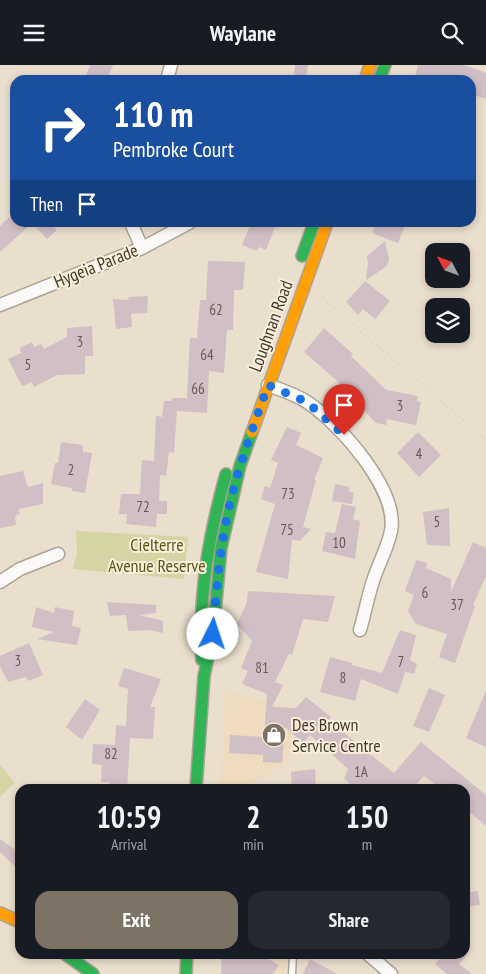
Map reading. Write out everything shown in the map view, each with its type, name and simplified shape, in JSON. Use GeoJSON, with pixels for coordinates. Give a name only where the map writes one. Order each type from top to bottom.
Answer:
{"type":"FeatureCollection","features":[{"type":"Feature","properties":{"kind":"main road","name":"Loughnan Road"},"geometry":{"type":"LineString","coordinates":[[298,267],[313,227]]}},
{"type":"Feature","properties":{"kind":"main road","name":"Loughnan Road"},"geometry":{"type":"LineString","coordinates":[[196,784],[204,676],[213,634],[221,548],[227,515],[262,381],[325,227]]}},
{"type":"Feature","properties":{"kind":"main road","name":"Loughnan Road"},"geometry":{"type":"LineString","coordinates":[[204,676],[199,632],[203,583],[219,499],[237,438]]}},
{"type":"Feature","properties":{"kind":"main road"},"geometry":{"type":"LineString","coordinates":[[0,913],[15,920]]}},
{"type":"Feature","properties":{"kind":"main road"},"geometry":{"type":"LineString","coordinates":[[72,959],[93,974]]}},
{"type":"Feature","properties":{"kind":"main road"},"geometry":{"type":"LineString","coordinates":[[186,974],[187,959]]}},
{"type":"Feature","properties":{"kind":"street"},"geometry":{"type":"LineString","coordinates":[[133,227],[142,248]]}},
{"type":"Feature","properties":{"kind":"street","name":"Hygeia Parade"},"geometry":{"type":"LineString","coordinates":[[0,305],[142,248],[181,227]]}},
{"type":"Feature","properties":{"kind":"street"},"geometry":{"type":"LineString","coordinates":[[262,381],[307,402],[327,418],[357,451],[374,474],[391,513],[391,531],[372,585],[360,630]]}},
{"type":"Feature","properties":{"kind":"street"},"geometry":{"type":"LineString","coordinates":[[0,582],[20,569],[58,554]]}},
{"type":"Feature","properties":{"kind":"street"},"geometry":{"type":"LineString","coordinates":[[374,959],[391,974]]}},
{"type":"Feature","properties":{"kind":"lane"},"geometry":{"type":"LineString","coordinates":[[292,974],[293,959]]}},
{"type":"Feature","properties":{"kind":"path"},"geometry":{"type":"LineString","coordinates":[[316,293],[486,440]]}},
{"type":"Feature","properties":{"kind":"path"},"geometry":{"type":"LineString","coordinates":[[58,554],[161,567],[190,544]]}},
{"type":"Feature","properties":{"kind":"shaded area"},"geometry":{"type":"Polygon","coordinates":[[[226,690],[293,709],[290,756],[286,763],[250,784],[220,784],[226,690]]]}},
{"type":"Feature","properties":{"kind":"shaded area"},"geometry":{"type":"Polygon","coordinates":[[[222,959],[285,959],[284,974],[221,974],[222,959]]]}},
{"type":"Feature","properties":{"kind":"green space","name":"Cielterre Avenue Reserve"},"geometry":{"type":"Polygon","coordinates":[[[76,531],[188,537],[184,579],[73,569],[77,552],[76,531]]]}},
{"type":"Feature","properties":{"kind":"green space"},"geometry":{"type":"Polygon","coordinates":[[[0,765],[15,783],[0,797],[0,765]]]}},
{"type":"Feature","properties":{"kind":"building"},"geometry":{"type":"Polygon","coordinates":[[[90,65],[113,65],[109,75],[86,75],[90,65]]]}},
{"type":"Feature","properties":{"kind":"building"},"geometry":{"type":"Polygon","coordinates":[[[295,65],[308,65],[307,75],[294,75],[295,65]]]}},
{"type":"Feature","properties":{"kind":"building"},"geometry":{"type":"Polygon","coordinates":[[[418,65],[464,65],[486,73],[486,99],[476,96],[476,75],[415,75],[418,65]]]}},
{"type":"Feature","properties":{"kind":"building"},"geometry":{"type":"Polygon","coordinates":[[[10,217],[10,227],[28,227],[0,252],[0,226],[10,217]]]}},
{"type":"Feature","properties":{"kind":"building"},"geometry":{"type":"Polygon","coordinates":[[[36,227],[54,227],[57,230],[47,239],[36,227]]]}},
{"type":"Feature","properties":{"kind":"building"},"geometry":{"type":"Polygon","coordinates":[[[249,227],[275,227],[266,250],[259,247],[257,251],[242,245],[249,227]]]}},
{"type":"Feature","properties":{"kind":"building"},"geometry":{"type":"Polygon","coordinates":[[[374,227],[404,227],[398,243],[372,232],[374,227]]]}},
{"type":"Feature","properties":{"kind":"building"},"geometry":{"type":"Polygon","coordinates":[[[385,241],[389,259],[387,266],[366,280],[367,256],[385,241]]]}},
{"type":"Feature","properties":{"kind":"building"},"geometry":{"type":"Polygon","coordinates":[[[208,261],[245,262],[243,290],[234,290],[233,330],[227,330],[224,373],[209,371],[207,413],[177,411],[174,453],[169,452],[166,476],[160,475],[159,501],[167,501],[167,514],[157,514],[156,527],[126,524],[127,514],[119,514],[121,494],[140,494],[142,460],[154,461],[156,416],[162,417],[164,401],[171,401],[172,398],[187,398],[190,338],[197,338],[200,300],[206,300],[208,261]]]}},
{"type":"Feature","properties":{"kind":"building"},"geometry":{"type":"Polygon","coordinates":[[[365,281],[390,301],[375,319],[363,309],[358,315],[346,302],[365,281]]]}},
{"type":"Feature","properties":{"kind":"building"},"geometry":{"type":"Polygon","coordinates":[[[148,296],[147,313],[131,314],[132,327],[116,329],[113,299],[128,300],[129,297],[148,296]]]}},
{"type":"Feature","properties":{"kind":"building"},"geometry":{"type":"Polygon","coordinates":[[[92,326],[93,356],[85,356],[85,374],[57,375],[34,387],[32,382],[22,386],[8,359],[21,353],[20,348],[32,342],[34,347],[41,344],[44,349],[67,337],[67,328],[92,326]]]}},
{"type":"Feature","properties":{"kind":"building"},"geometry":{"type":"Polygon","coordinates":[[[324,328],[353,354],[351,356],[386,390],[418,396],[417,401],[421,402],[416,425],[387,419],[386,425],[376,423],[336,380],[304,352],[324,328]]]}},
{"type":"Feature","properties":{"kind":"building"},"geometry":{"type":"Polygon","coordinates":[[[287,427],[301,433],[296,445],[323,458],[314,480],[316,480],[303,527],[311,529],[300,541],[292,540],[288,579],[256,572],[275,504],[261,499],[265,486],[270,488],[278,463],[271,460],[287,427]]]}},
{"type":"Feature","properties":{"kind":"building"},"geometry":{"type":"Polygon","coordinates":[[[418,432],[441,455],[419,477],[397,453],[418,432]]]}},
{"type":"Feature","properties":{"kind":"building"},"geometry":{"type":"Polygon","coordinates":[[[61,442],[83,445],[83,452],[92,453],[85,493],[72,491],[72,488],[51,484],[55,463],[58,463],[61,442]]]}},
{"type":"Feature","properties":{"kind":"building"},"geometry":{"type":"Polygon","coordinates":[[[23,471],[28,487],[43,483],[43,504],[19,509],[20,514],[15,516],[16,525],[0,528],[0,476],[23,471]]]}},
{"type":"Feature","properties":{"kind":"building"},"geometry":{"type":"Polygon","coordinates":[[[335,484],[349,487],[349,491],[354,493],[352,504],[332,501],[335,484]]]}},
{"type":"Feature","properties":{"kind":"building"},"geometry":{"type":"Polygon","coordinates":[[[342,504],[356,507],[353,519],[360,521],[355,559],[322,551],[326,532],[335,533],[342,504]]]}},
{"type":"Feature","properties":{"kind":"building"},"geometry":{"type":"Polygon","coordinates":[[[449,508],[450,546],[427,545],[423,512],[449,508]]]}},
{"type":"Feature","properties":{"kind":"building"},"geometry":{"type":"Polygon","coordinates":[[[473,542],[486,548],[486,576],[473,605],[475,606],[455,663],[439,657],[447,634],[416,624],[408,611],[414,595],[405,591],[416,560],[427,563],[426,568],[451,579],[451,592],[473,542]]]}},
{"type":"Feature","properties":{"kind":"building"},"geometry":{"type":"Polygon","coordinates":[[[248,591],[335,596],[328,622],[303,619],[292,655],[289,654],[275,682],[283,685],[272,707],[296,708],[306,697],[331,717],[329,719],[357,744],[394,773],[421,742],[486,795],[486,826],[470,812],[470,784],[434,784],[424,776],[417,784],[350,784],[344,778],[348,769],[310,735],[303,743],[285,727],[282,763],[263,762],[263,755],[229,753],[230,735],[264,737],[267,694],[242,684],[248,671],[241,668],[252,641],[237,624],[247,602],[248,591]]]}},
{"type":"Feature","properties":{"kind":"building"},"geometry":{"type":"Polygon","coordinates":[[[107,602],[156,605],[156,613],[139,615],[163,621],[163,633],[150,630],[128,631],[126,615],[110,616],[107,602]]]}},
{"type":"Feature","properties":{"kind":"building"},"geometry":{"type":"Polygon","coordinates":[[[36,607],[54,613],[55,607],[74,611],[72,626],[81,628],[77,645],[37,639],[54,632],[32,627],[36,607]]]}},
{"type":"Feature","properties":{"kind":"building"},"geometry":{"type":"Polygon","coordinates":[[[400,630],[416,635],[410,660],[417,664],[414,674],[405,672],[398,694],[361,679],[355,701],[320,692],[330,657],[382,673],[400,630]]]}},
{"type":"Feature","properties":{"kind":"building"},"geometry":{"type":"Polygon","coordinates":[[[29,643],[43,675],[29,681],[26,677],[8,682],[0,666],[0,656],[29,643]]]}},
{"type":"Feature","properties":{"kind":"building"},"geometry":{"type":"Polygon","coordinates":[[[124,668],[161,679],[150,707],[155,707],[153,739],[130,738],[127,784],[101,782],[102,765],[92,764],[93,744],[115,745],[116,725],[126,726],[128,689],[118,686],[124,668]]]}},
{"type":"Feature","properties":{"kind":"building"},"geometry":{"type":"Polygon","coordinates":[[[429,688],[445,695],[429,732],[413,726],[429,688]]]}},
{"type":"Feature","properties":{"kind":"building"},"geometry":{"type":"Polygon","coordinates":[[[486,691],[486,747],[466,738],[486,691]]]}},
{"type":"Feature","properties":{"kind":"building"},"geometry":{"type":"Polygon","coordinates":[[[85,699],[100,710],[82,740],[66,727],[85,699]]]}},
{"type":"Feature","properties":{"kind":"building"},"geometry":{"type":"Polygon","coordinates":[[[315,769],[316,784],[292,784],[291,772],[315,769]]]}},
{"type":"Feature","properties":{"kind":"building"},"geometry":{"type":"Polygon","coordinates":[[[0,839],[15,850],[15,866],[0,852],[0,839]]]}},
{"type":"Feature","properties":{"kind":"building"},"geometry":{"type":"Polygon","coordinates":[[[478,891],[480,905],[470,906],[470,892],[478,891]]]}},
{"type":"Feature","properties":{"kind":"building"},"geometry":{"type":"Polygon","coordinates":[[[222,959],[269,959],[279,965],[273,974],[221,974],[222,959]]]}},
{"type":"Feature","properties":{"kind":"building"},"geometry":{"type":"Polygon","coordinates":[[[310,959],[337,974],[303,974],[310,959]]]}},
{"type":"Feature","properties":{"kind":"building"},"geometry":{"type":"Polygon","coordinates":[[[440,959],[464,959],[459,964],[472,974],[447,974],[435,964],[440,959]]]}},
{"type":"Feature","properties":{"kind":"traffic: fast"},"geometry":{"type":"LineString","coordinates":[[381,75],[385,65]]}},
{"type":"Feature","properties":{"kind":"traffic: fast"},"geometry":{"type":"LineString","coordinates":[[302,256],[313,227]]}},
{"type":"Feature","properties":{"kind":"traffic: fast"},"geometry":{"type":"LineString","coordinates":[[196,784],[204,676],[213,634],[221,548],[240,466],[252,432]]}},
{"type":"Feature","properties":{"kind":"traffic: fast"},"geometry":{"type":"LineString","coordinates":[[202,660],[203,589],[210,543],[226,474]]}},
{"type":"Feature","properties":{"kind":"traffic: fast"},"geometry":{"type":"LineString","coordinates":[[72,959],[93,974]]}},
{"type":"Feature","properties":{"kind":"traffic: fast"},"geometry":{"type":"LineString","coordinates":[[186,974],[187,959]]}},
{"type":"Feature","properties":{"kind":"traffic: slow"},"geometry":{"type":"LineString","coordinates":[[367,75],[370,65]]}},
{"type":"Feature","properties":{"kind":"traffic: slow"},"geometry":{"type":"LineString","coordinates":[[252,432],[326,227]]}},
{"type":"Feature","properties":{"kind":"traffic: slow"},"geometry":{"type":"LineString","coordinates":[[0,913],[15,920]]}},
{"type":"Feature","properties":{"kind":"place","name":"Des Brown Service Centre"},"geometry":{"type":"Point","coordinates":[274,735]}},
{"type":"Feature","properties":{"kind":"route"},"geometry":{"type":"LineString","coordinates":[[213,634],[221,548],[227,515],[240,466],[268,385],[282,389],[307,402],[344,435]]}}]}
